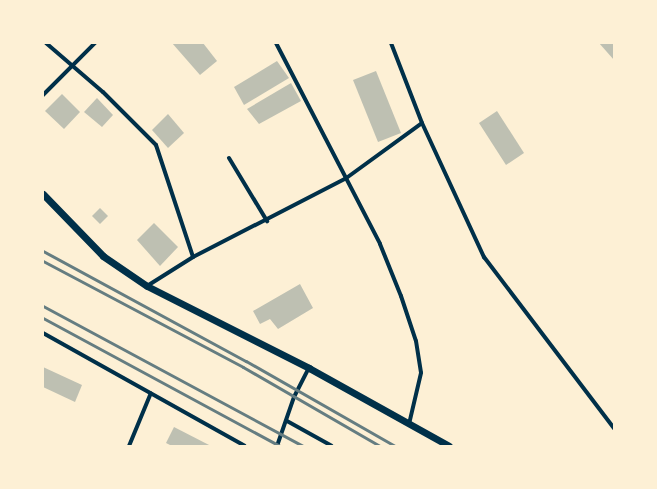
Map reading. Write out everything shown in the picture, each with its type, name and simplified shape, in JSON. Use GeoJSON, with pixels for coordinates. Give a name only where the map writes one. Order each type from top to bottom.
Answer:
{"type":"FeatureCollection","features":[{"type":"Feature","properties":{"kind":"street"},"geometry":{"type":"LineString","coordinates":[[46,43],[73,65],[156,145],[192,257]]}},
{"type":"Feature","properties":{"kind":"street"},"geometry":{"type":"LineString","coordinates":[[43,95],[95,43]]}},
{"type":"Feature","properties":{"kind":"street"},"geometry":{"type":"LineString","coordinates":[[276,43],[345,179],[380,244],[416,340],[421,373],[409,424]]}},
{"type":"Feature","properties":{"kind":"street"},"geometry":{"type":"LineString","coordinates":[[391,43],[422,123],[484,257],[614,428]]}},
{"type":"Feature","properties":{"kind":"street"},"geometry":{"type":"LineString","coordinates":[[147,286],[192,257],[266,221],[345,179],[422,123]]}},
{"type":"Feature","properties":{"kind":"street"},"geometry":{"type":"LineString","coordinates":[[229,158],[266,221]]}},
{"type":"Feature","properties":{"kind":"street"},"geometry":{"type":"LineString","coordinates":[[43,194],[103,256],[147,286],[309,368],[448,446]]}},
{"type":"Feature","properties":{"kind":"street"},"geometry":{"type":"LineString","coordinates":[[43,333],[245,446]]}},
{"type":"Feature","properties":{"kind":"street"},"geometry":{"type":"LineString","coordinates":[[277,446],[287,422],[294,397],[309,368]]}},
{"type":"Feature","properties":{"kind":"street"},"geometry":{"type":"LineString","coordinates":[[129,446],[151,393]]}},
{"type":"Feature","properties":{"kind":"street"},"geometry":{"type":"LineString","coordinates":[[287,422],[332,446]]}},
{"type":"Feature","properties":{"kind":"building"},"geometry":{"type":"Polygon","coordinates":[[[172,43],[203,43],[217,61],[200,75],[172,43]]]}},
{"type":"Feature","properties":{"kind":"building"},"geometry":{"type":"Polygon","coordinates":[[[599,43],[614,43],[614,60],[599,43]]]}},
{"type":"Feature","properties":{"kind":"building"},"geometry":{"type":"Polygon","coordinates":[[[277,61],[289,78],[244,105],[234,87],[277,61]]]}},
{"type":"Feature","properties":{"kind":"building"},"geometry":{"type":"Polygon","coordinates":[[[376,71],[401,133],[378,142],[353,80],[376,71]]]}},
{"type":"Feature","properties":{"kind":"building"},"geometry":{"type":"Polygon","coordinates":[[[291,83],[301,101],[259,124],[247,109],[291,83]]]}},
{"type":"Feature","properties":{"kind":"building"},"geometry":{"type":"Polygon","coordinates":[[[62,94],[80,112],[64,129],[45,111],[62,94]]]}},
{"type":"Feature","properties":{"kind":"building"},"geometry":{"type":"Polygon","coordinates":[[[97,98],[113,115],[102,127],[84,112],[97,98]]]}},
{"type":"Feature","properties":{"kind":"building"},"geometry":{"type":"Polygon","coordinates":[[[497,111],[524,153],[506,165],[479,123],[497,111]]]}},
{"type":"Feature","properties":{"kind":"building"},"geometry":{"type":"Polygon","coordinates":[[[168,114],[184,133],[168,148],[152,130],[168,114]]]}},
{"type":"Feature","properties":{"kind":"building"},"geometry":{"type":"Polygon","coordinates":[[[100,208],[108,216],[100,224],[92,216],[100,208]]]}},
{"type":"Feature","properties":{"kind":"building"},"geometry":{"type":"Polygon","coordinates":[[[154,223],[178,247],[160,266],[137,240],[154,223]]]}},
{"type":"Feature","properties":{"kind":"building"},"geometry":{"type":"Polygon","coordinates":[[[300,284],[313,308],[278,329],[270,319],[260,324],[253,311],[300,284]]]}},
{"type":"Feature","properties":{"kind":"building"},"geometry":{"type":"Polygon","coordinates":[[[43,367],[82,385],[75,402],[43,387],[43,367]]]}},
{"type":"Feature","properties":{"kind":"building"},"geometry":{"type":"Polygon","coordinates":[[[174,427],[211,446],[172,446],[166,443],[174,427]]]}},
{"type":"Feature","properties":{"kind":"railway"},"geometry":{"type":"LineString","coordinates":[[43,251],[246,361],[395,446]]}},
{"type":"Feature","properties":{"kind":"railway"},"geometry":{"type":"LineString","coordinates":[[43,261],[243,367],[380,446]]}},
{"type":"Feature","properties":{"kind":"railway"},"geometry":{"type":"LineString","coordinates":[[43,306],[303,446]]}},
{"type":"Feature","properties":{"kind":"railway"},"geometry":{"type":"LineString","coordinates":[[43,318],[280,446]]}}]}
